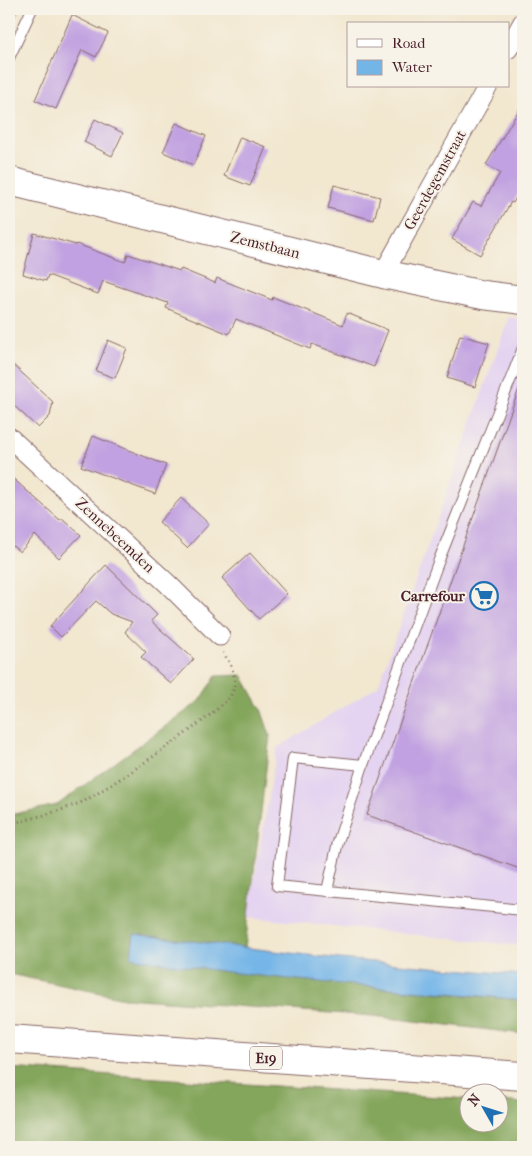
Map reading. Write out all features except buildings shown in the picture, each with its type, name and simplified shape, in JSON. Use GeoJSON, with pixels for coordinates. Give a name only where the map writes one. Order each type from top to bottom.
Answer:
{"type":"FeatureCollection","features":[{"type":"Feature","properties":{"kind":"main road","name":"Zemstbaan"},"geometry":{"type":"LineString","coordinates":[[9,181],[383,274],[483,295],[523,300]]}},
{"type":"Feature","properties":{"kind":"main road","name":"E19"},"geometry":{"type":"LineString","coordinates":[[9,1039],[523,1076]]}},
{"type":"Feature","properties":{"kind":"street"},"geometry":{"type":"LineString","coordinates":[[510,45],[523,22]]}},
{"type":"Feature","properties":{"kind":"street","name":"Geerdegemstraat"},"geometry":{"type":"LineString","coordinates":[[383,274],[487,88]]}},
{"type":"Feature","properties":{"kind":"street","name":"Zennebeemden"},"geometry":{"type":"LineString","coordinates":[[9,437],[168,584],[220,636]]}},
{"type":"Feature","properties":{"kind":"lane"},"geometry":{"type":"LineString","coordinates":[[9,58],[32,9]]}},
{"type":"Feature","properties":{"kind":"lane"},"geometry":{"type":"LineString","coordinates":[[327,890],[338,842],[363,765],[439,560],[523,348]]}},
{"type":"Feature","properties":{"kind":"lane"},"geometry":{"type":"LineString","coordinates":[[363,765],[294,758],[277,886],[523,910]]}},
{"type":"Feature","properties":{"kind":"path"},"geometry":{"type":"LineString","coordinates":[[9,824],[42,817],[84,801],[208,718],[231,696],[235,679],[231,664],[217,643],[220,636]]}},
{"type":"Feature","properties":{"kind":"shaded area"},"geometry":{"type":"Polygon","coordinates":[[[509,317],[523,319],[523,946],[248,917],[277,748],[378,686],[509,317]]]}},
{"type":"Feature","properties":{"kind":"green space"},"geometry":{"type":"Polygon","coordinates":[[[9,9],[20,9],[9,27],[9,9]]]}},
{"type":"Feature","properties":{"kind":"green space"},"geometry":{"type":"Polygon","coordinates":[[[242,675],[261,709],[270,735],[245,948],[134,934],[131,957],[385,988],[523,1000],[523,1034],[372,1016],[124,998],[9,974],[9,815],[57,805],[200,701],[216,676],[242,675]]]}},
{"type":"Feature","properties":{"kind":"green space"},"geometry":{"type":"Polygon","coordinates":[[[9,1068],[460,1098],[460,1134],[510,1134],[510,1102],[523,1103],[523,1147],[9,1147],[9,1068]]]}},
{"type":"Feature","properties":{"kind":"water"},"geometry":{"type":"Polygon","coordinates":[[[134,934],[340,959],[523,975],[523,1000],[277,978],[131,957],[134,934]]]}},
{"type":"Feature","properties":{"kind":"place","name":"Carrefour"},"geometry":{"type":"Point","coordinates":[484,596]}}]}
